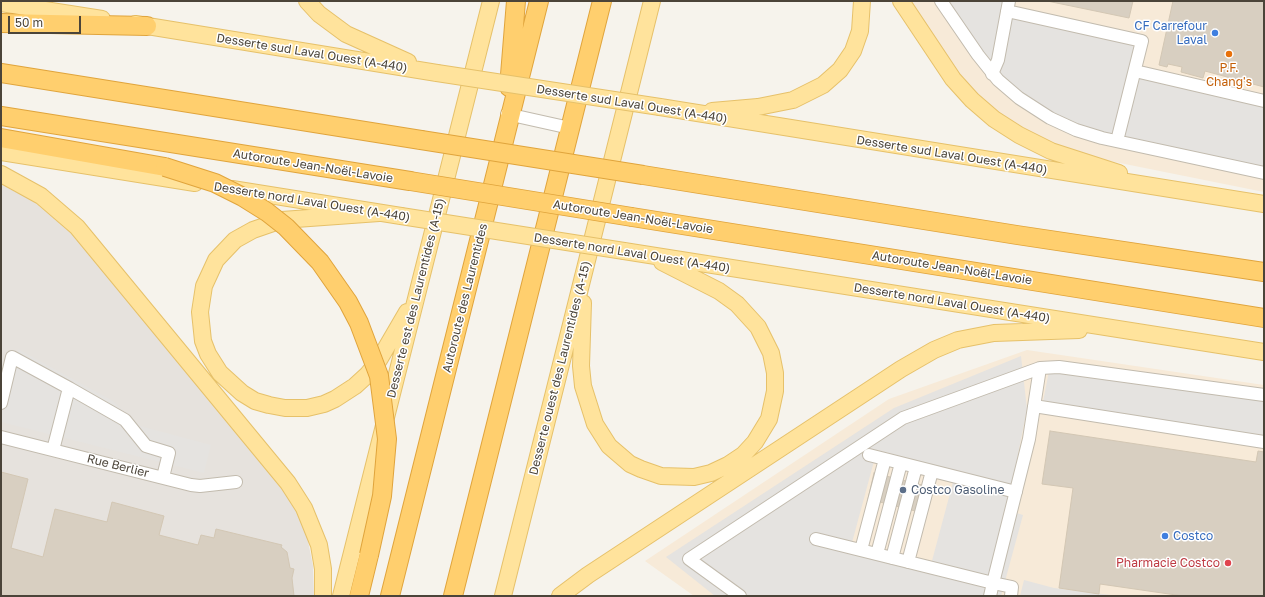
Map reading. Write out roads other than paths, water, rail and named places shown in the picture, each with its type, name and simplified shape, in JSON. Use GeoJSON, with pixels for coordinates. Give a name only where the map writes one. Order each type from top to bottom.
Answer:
{"type":"FeatureCollection","features":[{"type":"Feature","properties":{"kind":"highway"},"geometry":{"type":"LineString","coordinates":[[509,115],[516,1]]}},
{"type":"Feature","properties":{"kind":"highway"},"geometry":{"type":"LineString","coordinates":[[509,115],[539,1]]}},
{"type":"Feature","properties":{"kind":"highway"},"geometry":{"type":"LineString","coordinates":[[453,596],[602,1]]}},
{"type":"Feature","properties":{"kind":"highway"},"geometry":{"type":"LineString","coordinates":[[1,23],[147,26]]}},
{"type":"Feature","properties":{"kind":"highway"},"geometry":{"type":"LineString","coordinates":[[1,73],[1017,235],[1264,272]]}},
{"type":"Feature","properties":{"kind":"highway","name":"Autoroute des Laurentides"},"geometry":{"type":"LineString","coordinates":[[390,596],[506,134],[509,115]]}},
{"type":"Feature","properties":{"kind":"highway","name":"Autoroute Jean-Noël-Lavoie"},"geometry":{"type":"LineString","coordinates":[[1,116],[1264,318]]}},
{"type":"Feature","properties":{"kind":"highway"},"geometry":{"type":"LineString","coordinates":[[1,138],[165,167],[215,183],[243,197],[267,212],[286,227],[320,262],[348,302],[359,323],[379,376],[385,413],[387,439],[386,470],[379,512],[359,596]]}},
{"type":"Feature","properties":{"kind":"main road"},"geometry":{"type":"LineString","coordinates":[[307,1],[319,14],[346,34],[433,72]]}},
{"type":"Feature","properties":{"kind":"main road"},"geometry":{"type":"LineString","coordinates":[[478,46],[479,1]]}},
{"type":"Feature","properties":{"kind":"main road","name":"Desserte est des Laurentides (A-15)"},"geometry":{"type":"LineString","coordinates":[[341,596],[490,1]]}},
{"type":"Feature","properties":{"kind":"main road","name":"Desserte ouest des Laurentides (A-15)"},"geometry":{"type":"LineString","coordinates":[[503,596],[652,1]]}},
{"type":"Feature","properties":{"kind":"main road"},"geometry":{"type":"LineString","coordinates":[[642,40],[663,1]]}},
{"type":"Feature","properties":{"kind":"main road"},"geometry":{"type":"LineString","coordinates":[[692,113],[770,105],[793,100],[823,85],[840,70],[852,51],[860,31],[862,1]]}},
{"type":"Feature","properties":{"kind":"main road"},"geometry":{"type":"LineString","coordinates":[[901,1],[953,79],[983,110],[1005,127],[1051,151],[1167,188]]}},
{"type":"Feature","properties":{"kind":"main road","name":"Desserte sud Laval Ouest (A-440)"},"geometry":{"type":"LineString","coordinates":[[1,3],[1264,204]]}},
{"type":"Feature","properties":{"kind":"main road","name":"Desserte nord Laval Ouest (A-440)"},"geometry":{"type":"LineString","coordinates":[[1,152],[1264,352]]}},
{"type":"Feature","properties":{"kind":"main road"},"geometry":{"type":"LineString","coordinates":[[1,174],[41,196],[73,222],[288,483],[304,508],[319,545],[323,569],[323,596]]}},
{"type":"Feature","properties":{"kind":"main road"},"geometry":{"type":"LineString","coordinates":[[379,213],[282,220],[253,230],[235,240],[216,260],[206,279],[202,292],[200,328],[208,354],[220,373],[230,384],[255,401],[285,408],[307,408],[324,404],[349,390],[372,370],[417,295]]}},
{"type":"Feature","properties":{"kind":"main road"},"geometry":{"type":"LineString","coordinates":[[584,273],[581,376],[587,405],[599,432],[609,446],[622,458],[640,470],[651,474],[683,478],[711,473],[728,465],[743,455],[755,442],[764,428],[772,410],[775,392],[772,358],[767,344],[758,327],[737,304],[719,291],[650,255]]}},
{"type":"Feature","properties":{"kind":"main road"},"geometry":{"type":"LineString","coordinates":[[560,596],[583,579],[901,369],[934,350],[958,340],[994,333],[1115,329]]}},
{"type":"Feature","properties":{"kind":"street"},"geometry":{"type":"LineString","coordinates":[[941,1],[992,74],[1019,98],[1050,118],[1083,132],[1117,141],[1264,173]]}},
{"type":"Feature","properties":{"kind":"street"},"geometry":{"type":"LineString","coordinates":[[992,74],[998,60],[1008,6],[1142,41],[1117,141]]}},
{"type":"Feature","properties":{"kind":"street"},"geometry":{"type":"LineString","coordinates":[[1135,71],[1264,101]]}},
{"type":"Feature","properties":{"kind":"street"},"geometry":{"type":"LineString","coordinates":[[509,115],[570,128]]}},
{"type":"Feature","properties":{"kind":"street"},"geometry":{"type":"LineString","coordinates":[[1,403],[7,355],[125,420],[146,446],[169,453],[163,477]]}},
{"type":"Feature","properties":{"kind":"street"},"geometry":{"type":"LineString","coordinates":[[740,596],[689,559],[903,418],[1040,368],[1059,367],[1264,395]]}},
{"type":"Feature","properties":{"kind":"street"},"geometry":{"type":"LineString","coordinates":[[990,596],[1029,439],[1040,368]]}},
{"type":"Feature","properties":{"kind":"street"},"geometry":{"type":"LineString","coordinates":[[53,450],[69,388]]}},
{"type":"Feature","properties":{"kind":"street"},"geometry":{"type":"LineString","coordinates":[[1034,406],[1264,442]]}},
{"type":"Feature","properties":{"kind":"street","name":"Rue Berlier"},"geometry":{"type":"LineString","coordinates":[[1,437],[200,486],[236,482]]}},
{"type":"Feature","properties":{"kind":"street"},"geometry":{"type":"LineString","coordinates":[[869,455],[1016,492]]}},
{"type":"Feature","properties":{"kind":"street"},"geometry":{"type":"LineString","coordinates":[[861,550],[885,459]]}},
{"type":"Feature","properties":{"kind":"street"},"geometry":{"type":"LineString","coordinates":[[877,554],[901,463]]}},
{"type":"Feature","properties":{"kind":"street"},"geometry":{"type":"LineString","coordinates":[[892,558],[916,467]]}},
{"type":"Feature","properties":{"kind":"street"},"geometry":{"type":"LineString","coordinates":[[908,562],[932,471]]}},
{"type":"Feature","properties":{"kind":"street"},"geometry":{"type":"LineString","coordinates":[[816,539],[1012,587],[1011,596]]}},
{"type":"Feature","properties":{"kind":"place","name":"CF Carrefour Laval"},"geometry":{"type":"Point","coordinates":[1215,33]}},
{"type":"Feature","properties":{"kind":"place","name":"P.F. Chang's"},"geometry":{"type":"Point","coordinates":[1229,54]}},
{"type":"Feature","properties":{"kind":"place","name":"Costco Gasoline"},"geometry":{"type":"Point","coordinates":[903,490]}},
{"type":"Feature","properties":{"kind":"place","name":"Costco"},"geometry":{"type":"Point","coordinates":[1165,536]}},
{"type":"Feature","properties":{"kind":"place","name":"Pharmacie Costco"},"geometry":{"type":"Point","coordinates":[1228,563]}}]}
